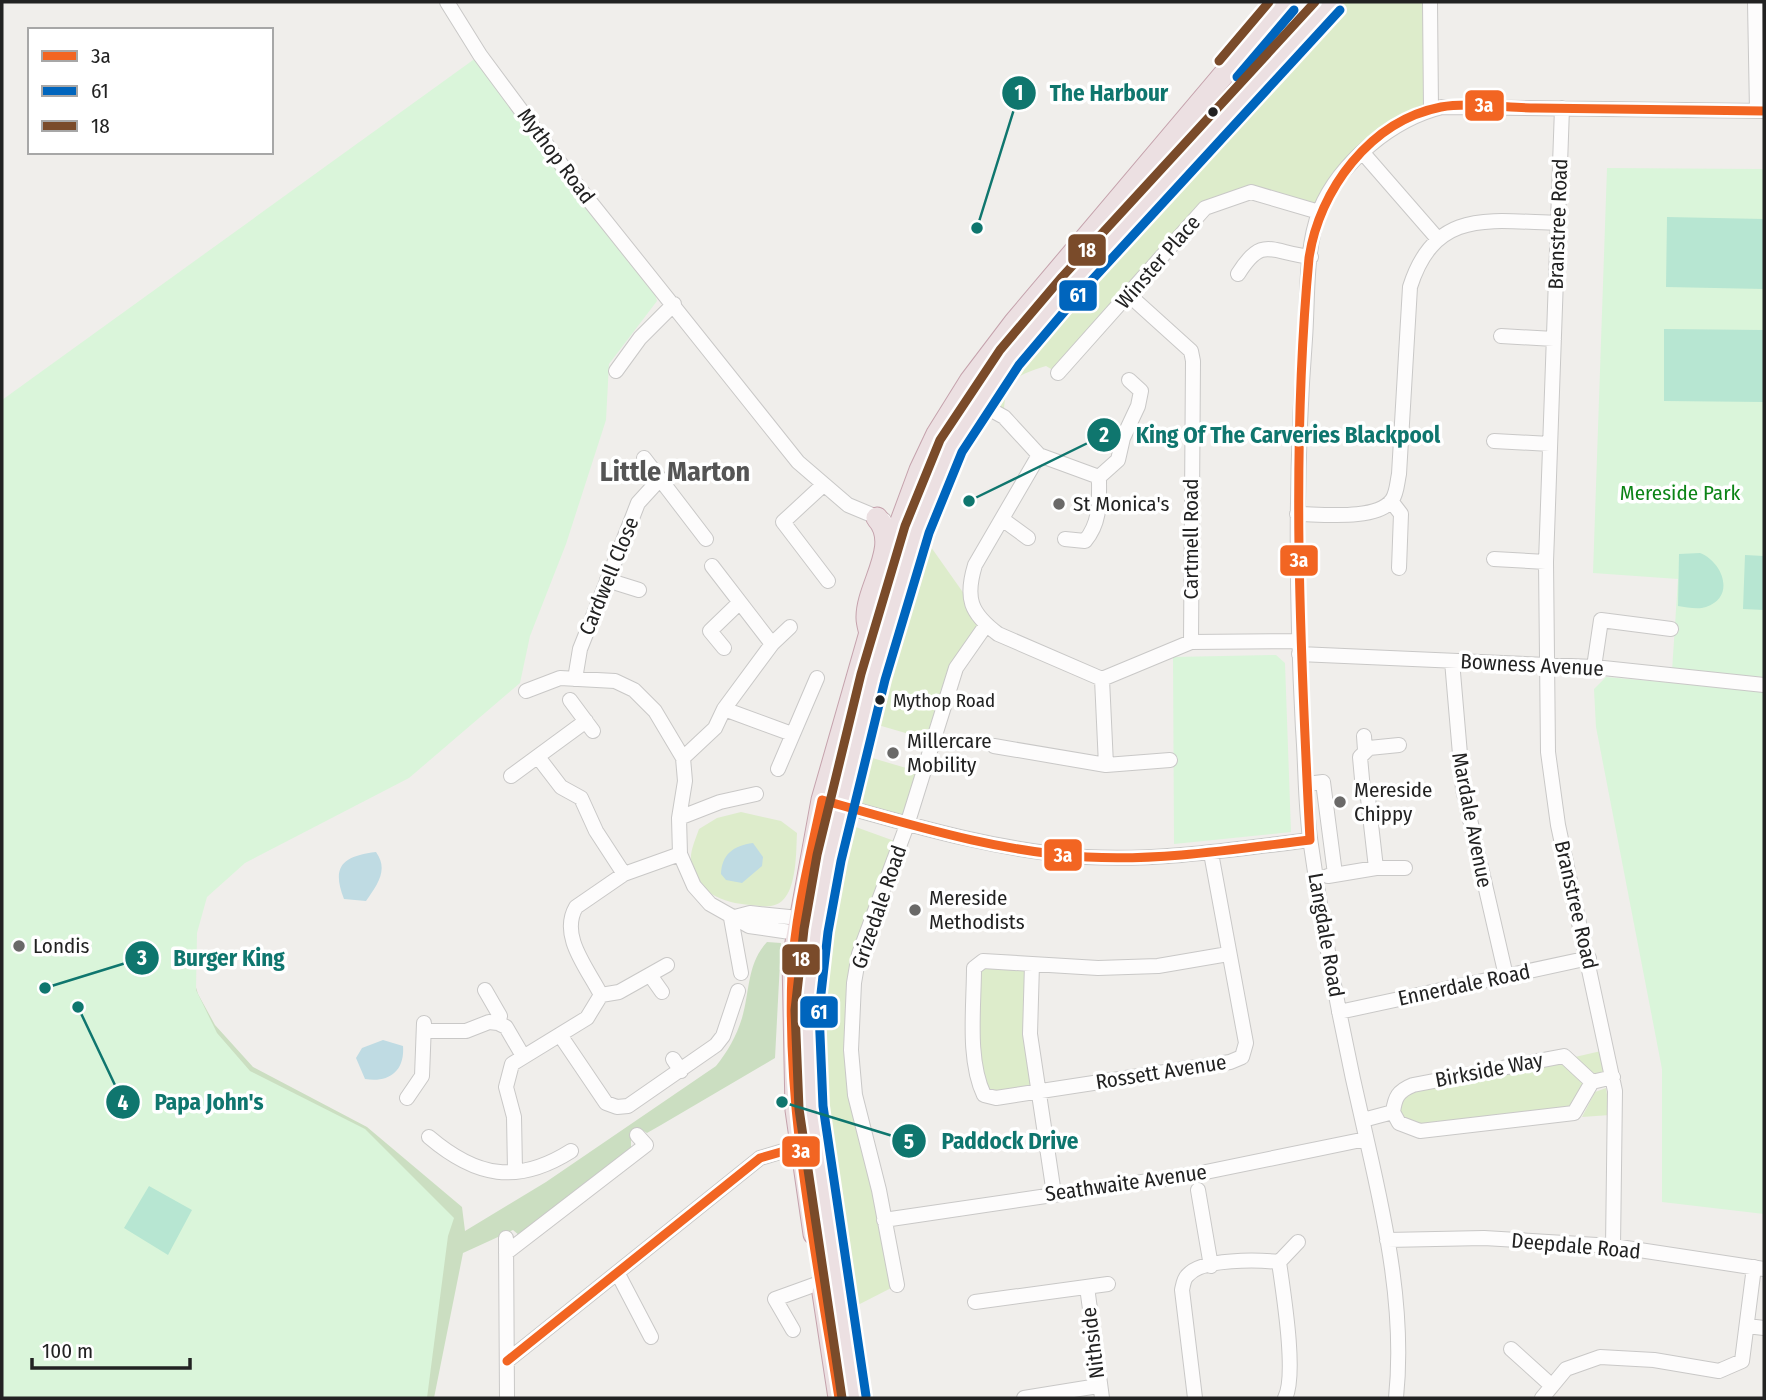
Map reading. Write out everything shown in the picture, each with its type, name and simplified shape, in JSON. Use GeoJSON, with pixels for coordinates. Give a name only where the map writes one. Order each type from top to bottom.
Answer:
{"type":"FeatureCollection","features":[{"type":"Feature","properties":{"kind":"highway"},"geometry":{"type":"LineString","coordinates":[[832,803],[873,677],[909,526],[937,434],[970,381],[1014,323],[1288,2]]}},
{"type":"Feature","properties":{"kind":"highway"},"geometry":{"type":"LineString","coordinates":[[839,1398],[822,1282],[808,1143],[810,1095],[807,927],[870,635],[892,564],[909,526],[977,402],[1035,326],[1331,2]]}},
{"type":"Feature","properties":{"kind":"highway"},"geometry":{"type":"LineString","coordinates":[[870,635],[866,617],[886,542],[884,528],[877,518]]}},
{"type":"Feature","properties":{"kind":"highway"},"geometry":{"type":"LineString","coordinates":[[808,1143],[854,1398]]}},
{"type":"Feature","properties":{"kind":"street","name":"Mythop Road"},"geometry":{"type":"LineString","coordinates":[[447,2],[480,55],[572,179],[798,462],[822,486],[848,505],[877,518],[909,526]]}},
{"type":"Feature","properties":{"kind":"street"},"geometry":{"type":"LineString","coordinates":[[1288,2],[1309,2]]}},
{"type":"Feature","properties":{"kind":"street"},"geometry":{"type":"LineString","coordinates":[[1288,2],[1298,17],[1301,33]]}},
{"type":"Feature","properties":{"kind":"street"},"geometry":{"type":"LineString","coordinates":[[1430,2],[1432,110]]}},
{"type":"Feature","properties":{"kind":"street"},"geometry":{"type":"LineString","coordinates":[[1755,2],[1761,111]]}},
{"type":"Feature","properties":{"kind":"street","name":"Langdale Road"},"geometry":{"type":"LineString","coordinates":[[1396,1398],[1399,1370],[1387,1240],[1339,1012],[1310,840],[1299,648],[1297,514],[1299,413],[1311,257],[1319,212],[1329,192],[1363,153],[1394,128],[1432,110],[1454,107],[1761,111]]}},
{"type":"Feature","properties":{"kind":"street","name":"Branstree Road"},"geometry":{"type":"LineString","coordinates":[[1562,108],[1546,562],[1548,752],[1558,825],[1589,958],[1615,1091],[1613,1246]]}},
{"type":"Feature","properties":{"kind":"street"},"geometry":{"type":"LineString","coordinates":[[1363,153],[1437,238]]}},
{"type":"Feature","properties":{"kind":"street","name":"Winster Place"},"geometry":{"type":"LineString","coordinates":[[1058,373],[1205,208],[1251,192],[1319,212]]}},
{"type":"Feature","properties":{"kind":"street"},"geometry":{"type":"LineString","coordinates":[[1297,514],[1357,514],[1384,508],[1391,501],[1399,474],[1410,288],[1417,267],[1437,238],[1464,223],[1558,223]]}},
{"type":"Feature","properties":{"kind":"street"},"geometry":{"type":"LineString","coordinates":[[1238,274],[1250,254],[1259,249],[1311,257]]}},
{"type":"Feature","properties":{"kind":"street","name":"Cartmell Road"},"geometry":{"type":"LineString","coordinates":[[1129,295],[1191,351],[1193,361],[1191,642]]}},
{"type":"Feature","properties":{"kind":"street"},"geometry":{"type":"LineString","coordinates":[[617,371],[640,338],[674,304]]}},
{"type":"Feature","properties":{"kind":"street"},"geometry":{"type":"LineString","coordinates":[[1501,337],[1554,339]]}},
{"type":"Feature","properties":{"kind":"street"},"geometry":{"type":"LineString","coordinates":[[1065,539],[1085,541],[1093,531],[1099,510],[1099,477],[1118,460],[1123,438],[1138,406],[1141,391],[1129,380]]}},
{"type":"Feature","properties":{"kind":"street"},"geometry":{"type":"LineString","coordinates":[[977,402],[1004,418],[1039,456],[1099,477]]}},
{"type":"Feature","properties":{"kind":"street"},"geometry":{"type":"LineString","coordinates":[[1494,441],[1550,444]]}},
{"type":"Feature","properties":{"kind":"street"},"geometry":{"type":"LineString","coordinates":[[1039,456],[975,565],[968,592],[971,605],[986,625],[1009,639],[1102,679],[1191,642]]}},
{"type":"Feature","properties":{"kind":"street"},"geometry":{"type":"LineString","coordinates":[[644,458],[706,539]]}},
{"type":"Feature","properties":{"kind":"street","name":"Cardwell Close"},"geometry":{"type":"LineString","coordinates":[[575,679],[580,649],[638,503],[659,480]]}},
{"type":"Feature","properties":{"kind":"street"},"geometry":{"type":"LineString","coordinates":[[822,486],[783,522],[828,581]]}},
{"type":"Feature","properties":{"kind":"street"},"geometry":{"type":"LineString","coordinates":[[1391,501],[1401,514],[1399,568]]}},
{"type":"Feature","properties":{"kind":"street"},"geometry":{"type":"LineString","coordinates":[[1002,519],[1028,538]]}},
{"type":"Feature","properties":{"kind":"street"},"geometry":{"type":"LineString","coordinates":[[1494,559],[1546,562]]}},
{"type":"Feature","properties":{"kind":"street"},"geometry":{"type":"LineString","coordinates":[[712,566],[772,644]]}},
{"type":"Feature","properties":{"kind":"street"},"geometry":{"type":"LineString","coordinates":[[607,580],[639,590]]}},
{"type":"Feature","properties":{"kind":"street"},"geometry":{"type":"LineString","coordinates":[[724,648],[710,631],[740,603]]}},
{"type":"Feature","properties":{"kind":"street"},"geometry":{"type":"LineString","coordinates":[[1594,667],[1595,619],[1671,629]]}},
{"type":"Feature","properties":{"kind":"street","name":"Grizedale Road"},"geometry":{"type":"LineString","coordinates":[[897,1285],[879,1190],[853,1088],[852,1013],[859,954],[907,825],[956,668],[986,625]]}},
{"type":"Feature","properties":{"kind":"street"},"geometry":{"type":"LineString","coordinates":[[683,758],[715,728],[724,709],[772,644],[790,627]]}},
{"type":"Feature","properties":{"kind":"street","name":"Bowness Avenue"},"geometry":{"type":"LineString","coordinates":[[1191,642],[1547,667],[1594,667],[1764,685]]}},
{"type":"Feature","properties":{"kind":"street","name":"Mardale Avenue"},"geometry":{"type":"LineString","coordinates":[[1452,661],[1463,789],[1506,976]]}},
{"type":"Feature","properties":{"kind":"street"},"geometry":{"type":"LineString","coordinates":[[526,691],[561,678],[615,681],[634,690],[655,711],[683,758],[685,781],[679,818],[680,854],[702,896],[731,918],[741,973]]}},
{"type":"Feature","properties":{"kind":"street"},"geometry":{"type":"LineString","coordinates":[[778,769],[817,678]]}},
{"type":"Feature","properties":{"kind":"street"},"geometry":{"type":"LineString","coordinates":[[1102,679],[1106,765]]}},
{"type":"Feature","properties":{"kind":"street"},"geometry":{"type":"LineString","coordinates":[[511,776],[590,726],[570,700]]}},
{"type":"Feature","properties":{"kind":"street"},"geometry":{"type":"LineString","coordinates":[[724,709],[792,734]]}},
{"type":"Feature","properties":{"kind":"street"},"geometry":{"type":"LineString","coordinates":[[1376,868],[1360,757],[1364,743],[1399,745]]}},
{"type":"Feature","properties":{"kind":"street"},"geometry":{"type":"LineString","coordinates":[[994,746],[1106,765],[1170,760]]}},
{"type":"Feature","properties":{"kind":"street"},"geometry":{"type":"LineString","coordinates":[[538,757],[561,787],[581,798],[596,831],[624,874]]}},
{"type":"Feature","properties":{"kind":"street"},"geometry":{"type":"LineString","coordinates":[[1307,784],[1323,782],[1335,874]]}},
{"type":"Feature","properties":{"kind":"street"},"geometry":{"type":"LineString","coordinates":[[679,818],[720,802],[756,794]]}},
{"type":"Feature","properties":{"kind":"street"},"geometry":{"type":"LineString","coordinates":[[832,803],[907,825],[996,846],[1087,857],[1211,853],[1310,840]]}},
{"type":"Feature","properties":{"kind":"street","name":"Rossett Avenue"},"geometry":{"type":"LineString","coordinates":[[1040,1091],[1230,1062],[1242,1057],[1246,1043],[1227,954],[1211,853]]}},
{"type":"Feature","properties":{"kind":"street"},"geometry":{"type":"LineString","coordinates":[[601,995],[572,940],[569,924],[576,907],[624,874],[680,854]]}},
{"type":"Feature","properties":{"kind":"street"},"geometry":{"type":"LineString","coordinates":[[1316,878],[1376,868],[1405,868]]}},
{"type":"Feature","properties":{"kind":"street"},"geometry":{"type":"LineString","coordinates":[[731,918],[750,913],[807,927]]}},
{"type":"Feature","properties":{"kind":"street"},"geometry":{"type":"LineString","coordinates":[[1040,1091],[996,1098],[984,1095],[979,1083],[974,1028],[974,968],[983,961],[1098,968],[1158,966],[1227,954]]}},
{"type":"Feature","properties":{"kind":"street","name":"Ennerdale Road"},"geometry":{"type":"LineString","coordinates":[[1339,1012],[1589,958]]}},
{"type":"Feature","properties":{"kind":"street"},"geometry":{"type":"LineString","coordinates":[[1032,964],[1030,1034],[1054,1194]]}},
{"type":"Feature","properties":{"kind":"street"},"geometry":{"type":"LineString","coordinates":[[515,1170],[514,1117],[506,1087],[512,1065],[587,1018],[601,995],[620,992],[667,965]]}},
{"type":"Feature","properties":{"kind":"street"},"geometry":{"type":"LineString","coordinates":[[650,975],[662,992]]}},
{"type":"Feature","properties":{"kind":"street"},"geometry":{"type":"LineString","coordinates":[[485,990],[500,1016],[498,1023]]}},
{"type":"Feature","properties":{"kind":"street"},"geometry":{"type":"LineString","coordinates":[[560,1035],[596,1091],[606,1103],[617,1107],[640,1100],[707,1053],[723,1035],[738,991]]}},
{"type":"Feature","properties":{"kind":"street"},"geometry":{"type":"LineString","coordinates":[[407,1098],[422,1076],[424,1027],[466,1031],[489,1022],[498,1023],[506,1027],[523,1056]]}},
{"type":"Feature","properties":{"kind":"street","name":"Birkside Way"},"geometry":{"type":"LineString","coordinates":[[1392,1112],[1395,1099],[1402,1089],[1413,1085],[1564,1056],[1592,1082]]}},
{"type":"Feature","properties":{"kind":"street"},"geometry":{"type":"LineString","coordinates":[[673,1059],[681,1071]]}},
{"type":"Feature","properties":{"kind":"street"},"geometry":{"type":"LineString","coordinates":[[1363,1120],[1392,1112],[1399,1123],[1420,1131],[1574,1113],[1592,1082],[1613,1077]]}},
{"type":"Feature","properties":{"kind":"street"},"geometry":{"type":"LineString","coordinates":[[506,1253],[646,1145],[637,1135]]}},
{"type":"Feature","properties":{"kind":"street"},"geometry":{"type":"LineString","coordinates":[[429,1137],[451,1156],[471,1167],[491,1171],[538,1170],[571,1152]]}},
{"type":"Feature","properties":{"kind":"street","name":"Seathwaite Avenue"},"geometry":{"type":"LineString","coordinates":[[884,1220],[1196,1174],[1366,1139]]}},
{"type":"Feature","properties":{"kind":"street"},"geometry":{"type":"LineString","coordinates":[[507,1361],[761,1158],[808,1143]]}},
{"type":"Feature","properties":{"kind":"street"},"geometry":{"type":"LineString","coordinates":[[1198,1191],[1211,1266]]}},
{"type":"Feature","properties":{"kind":"street"},"geometry":{"type":"LineString","coordinates":[[506,1238],[507,1398]]}},
{"type":"Feature","properties":{"kind":"street","name":"Deepdale Road"},"geometry":{"type":"LineString","coordinates":[[1387,1240],[1484,1238],[1613,1246],[1759,1268]]}},
{"type":"Feature","properties":{"kind":"street"},"geometry":{"type":"LineString","coordinates":[[1285,1398],[1289,1391],[1290,1363],[1279,1262],[1298,1242]]}},
{"type":"Feature","properties":{"kind":"street"},"geometry":{"type":"LineString","coordinates":[[1195,1398],[1182,1290],[1186,1276],[1195,1269],[1252,1259],[1279,1262]]}},
{"type":"Feature","properties":{"kind":"street"},"geometry":{"type":"LineString","coordinates":[[1542,1398],[1566,1369],[1600,1357],[1654,1360],[1719,1371],[1742,1361],[1759,1268]]}},
{"type":"Feature","properties":{"kind":"street"},"geometry":{"type":"LineString","coordinates":[[618,1274],[651,1337]]}},
{"type":"Feature","properties":{"kind":"street"},"geometry":{"type":"LineString","coordinates":[[793,1330],[775,1299],[822,1282]]}},
{"type":"Feature","properties":{"kind":"street","name":"Nithside"},"geometry":{"type":"LineString","coordinates":[[975,1302],[1108,1284]]}},
{"type":"Feature","properties":{"kind":"street","name":"Nithside"},"geometry":{"type":"LineString","coordinates":[[1087,1287],[1100,1392]]}},
{"type":"Feature","properties":{"kind":"street"},"geometry":{"type":"LineString","coordinates":[[1747,1326],[1764,1328]]}},
{"type":"Feature","properties":{"kind":"street"},"geometry":{"type":"LineString","coordinates":[[1511,1349],[1552,1386]]}},
{"type":"Feature","properties":{"kind":"street"},"geometry":{"type":"LineString","coordinates":[[1024,1398],[1100,1392]]}},
{"type":"Feature","properties":{"kind":"green space"},"geometry":{"type":"Polygon","coordinates":[[[1331,2],[1430,2],[1431,110],[1364,153],[1319,212],[1251,192],[1205,208],[1058,373],[1046,366],[1019,377],[1013,382],[1006,396],[1004,417],[977,402],[1331,2]]]}},
{"type":"Feature","properties":{"kind":"green space"},"geometry":{"type":"Polygon","coordinates":[[[480,55],[655,294],[657,301],[609,364],[606,420],[566,544],[530,636],[520,683],[409,778],[245,863],[207,897],[197,933],[196,990],[217,1033],[250,1071],[365,1129],[454,1218],[448,1236],[427,1398],[2,1398],[2,400],[480,55]]]}},
{"type":"Feature","properties":{"kind":"green space","name":"Mereside Park"},"geometry":{"type":"Polygon","coordinates":[[[1607,168],[1764,169],[1764,677],[1672,671],[1678,579],[1593,573],[1607,168]]]}},
{"type":"Feature","properties":{"kind":"green space"},"geometry":{"type":"Polygon","coordinates":[[[1667,217],[1764,219],[1764,289],[1666,287],[1667,217]]]}},
{"type":"Feature","properties":{"kind":"green space"},"geometry":{"type":"Polygon","coordinates":[[[1664,329],[1764,330],[1764,402],[1664,401],[1664,329]]]}},
{"type":"Feature","properties":{"kind":"green space"},"geometry":{"type":"Polygon","coordinates":[[[926,540],[986,625],[975,637],[933,741],[878,725],[926,540]]]}},
{"type":"Feature","properties":{"kind":"green space"},"geometry":{"type":"Polygon","coordinates":[[[1700,553],[1708,557],[1720,571],[1723,580],[1721,596],[1703,608],[1678,606],[1679,554],[1700,553]]]}},
{"type":"Feature","properties":{"kind":"green space"},"geometry":{"type":"Polygon","coordinates":[[[1745,555],[1764,556],[1764,610],[1743,609],[1745,555]]]}},
{"type":"Feature","properties":{"kind":"green space"},"geometry":{"type":"Polygon","coordinates":[[[1276,655],[1285,663],[1291,832],[1174,844],[1173,657],[1276,655]]]}},
{"type":"Feature","properties":{"kind":"green space"},"geometry":{"type":"Polygon","coordinates":[[[1606,677],[1764,691],[1764,1214],[1662,1202],[1662,1069],[1596,727],[1594,689],[1606,677]]]}},
{"type":"Feature","properties":{"kind":"green space"},"geometry":{"type":"Polygon","coordinates":[[[869,757],[923,773],[909,818],[857,804],[869,757]]]}},
{"type":"Feature","properties":{"kind":"green space"},"geometry":{"type":"Polygon","coordinates":[[[741,812],[781,821],[797,833],[791,887],[782,901],[774,905],[740,904],[721,899],[698,881],[694,871],[691,856],[699,829],[717,818],[741,812]]]}},
{"type":"Feature","properties":{"kind":"green space"},"geometry":{"type":"Polygon","coordinates":[[[853,826],[900,843],[870,919],[851,1050],[897,1285],[854,1307],[827,1149],[818,1062],[824,959],[853,826]]]}},
{"type":"Feature","properties":{"kind":"green space"},"geometry":{"type":"Polygon","coordinates":[[[767,942],[781,943],[775,1058],[647,1133],[639,1128],[631,1135],[631,1148],[520,1236],[513,1230],[463,1253],[434,1398],[415,1398],[273,1098],[194,1021],[188,962],[198,994],[215,1025],[253,1067],[367,1127],[462,1207],[465,1231],[546,1182],[716,1066],[737,1031],[745,1008],[752,968],[767,942]]]}},
{"type":"Feature","properties":{"kind":"green space"},"geometry":{"type":"Polygon","coordinates":[[[1032,964],[1039,1091],[996,1098],[979,1083],[974,968],[1032,964]]]}},
{"type":"Feature","properties":{"kind":"green space"},"geometry":{"type":"Polygon","coordinates":[[[1601,1051],[1604,1074],[1591,1075],[1575,1057],[1601,1051]]]}},
{"type":"Feature","properties":{"kind":"green space"},"geometry":{"type":"Polygon","coordinates":[[[1564,1056],[1592,1082],[1574,1113],[1407,1127],[1395,1099],[1402,1089],[1564,1056]]]}},
{"type":"Feature","properties":{"kind":"green space"},"geometry":{"type":"Polygon","coordinates":[[[1606,1088],[1610,1115],[1582,1117],[1595,1092],[1606,1088]]]}},
{"type":"Feature","properties":{"kind":"green space"},"geometry":{"type":"Polygon","coordinates":[[[149,1186],[192,1210],[168,1255],[124,1228],[149,1186]]]}},
{"type":"Feature","properties":{"kind":"water"},"geometry":{"type":"Polygon","coordinates":[[[753,843],[763,857],[762,866],[742,883],[726,880],[721,874],[726,856],[740,846],[753,843]]]}},
{"type":"Feature","properties":{"kind":"water"},"geometry":{"type":"Polygon","coordinates":[[[376,852],[381,865],[380,877],[366,901],[344,899],[339,878],[343,865],[355,856],[376,852]]]}},
{"type":"Feature","properties":{"kind":"water"},"geometry":{"type":"Polygon","coordinates":[[[383,1040],[403,1046],[401,1063],[388,1077],[365,1079],[356,1058],[362,1048],[383,1040]]]}},
{"type":"Feature","properties":{"kind":"transit line","name":"18"},"geometry":{"type":"LineString","coordinates":[[1219,61],[1269,2]]}},
{"type":"Feature","properties":{"kind":"transit line","name":"18"},"geometry":{"type":"LineString","coordinates":[[842,1398],[799,1109],[795,1010],[804,929],[817,855],[861,674],[905,526],[940,440],[1000,350],[1062,277],[1315,2]]}},
{"type":"Feature","properties":{"kind":"transit line","name":"61"},"geometry":{"type":"LineString","coordinates":[[1237,77],[1294,10]]}},
{"type":"Feature","properties":{"kind":"transit line","name":"61"},"geometry":{"type":"LineString","coordinates":[[866,1396],[823,1106],[819,1011],[828,932],[841,861],[885,680],[929,533],[962,452],[1019,365],[1080,293],[1340,10]]}},
{"type":"Feature","properties":{"kind":"transit line","name":"3a"},"geometry":{"type":"LineString","coordinates":[[1310,840],[1299,549],[1300,403],[1309,258],[1324,208],[1336,184],[1352,162],[1392,127],[1415,115],[1441,107],[1476,105],[1764,111]]}},
{"type":"Feature","properties":{"kind":"transit line","name":"3a"},"geometry":{"type":"LineString","coordinates":[[822,800],[796,929],[791,1026],[798,1132],[839,1398]]}},
{"type":"Feature","properties":{"kind":"transit line","name":"3a"},"geometry":{"type":"LineString","coordinates":[[822,800],[987,843],[1087,857],[1171,856],[1310,840]]}},
{"type":"Feature","properties":{"kind":"transit line","name":"3a"},"geometry":{"type":"LineString","coordinates":[[507,1361],[760,1158],[816,1142]]}},
{"type":"Feature","properties":{"kind":"place","name":"The Harbour"},"geometry":{"type":"Point","coordinates":[977,228]}},
{"type":"Feature","properties":{"kind":"place","name":"King Of The Carveries Blackpool"},"geometry":{"type":"Point","coordinates":[969,501]}},
{"type":"Feature","properties":{"kind":"place","name":"St Monica's"},"geometry":{"type":"Point","coordinates":[1059,504]}},
{"type":"Feature","properties":{"kind":"place","name":"Mythop Road"},"geometry":{"type":"Point","coordinates":[880,700]}},
{"type":"Feature","properties":{"kind":"place","name":"Millercare Mobility"},"geometry":{"type":"Point","coordinates":[893,753]}},
{"type":"Feature","properties":{"kind":"place","name":"Mereside Chippy"},"geometry":{"type":"Point","coordinates":[1340,802]}},
{"type":"Feature","properties":{"kind":"place","name":"Mereside Methodists"},"geometry":{"type":"Point","coordinates":[915,910]}},
{"type":"Feature","properties":{"kind":"place","name":"Londis"},"geometry":{"type":"Point","coordinates":[19,946]}},
{"type":"Feature","properties":{"kind":"place","name":"Burger King"},"geometry":{"type":"Point","coordinates":[45,988]}},
{"type":"Feature","properties":{"kind":"place","name":"Papa John's"},"geometry":{"type":"Point","coordinates":[78,1007]}},
{"type":"Feature","properties":{"kind":"place","name":"Paddock Drive"},"geometry":{"type":"Point","coordinates":[782,1102]}},
{"type":"Feature","properties":{"kind":"district","name":"Little Marton"},"geometry":{"type":"Point","coordinates":[675,471]}}]}
